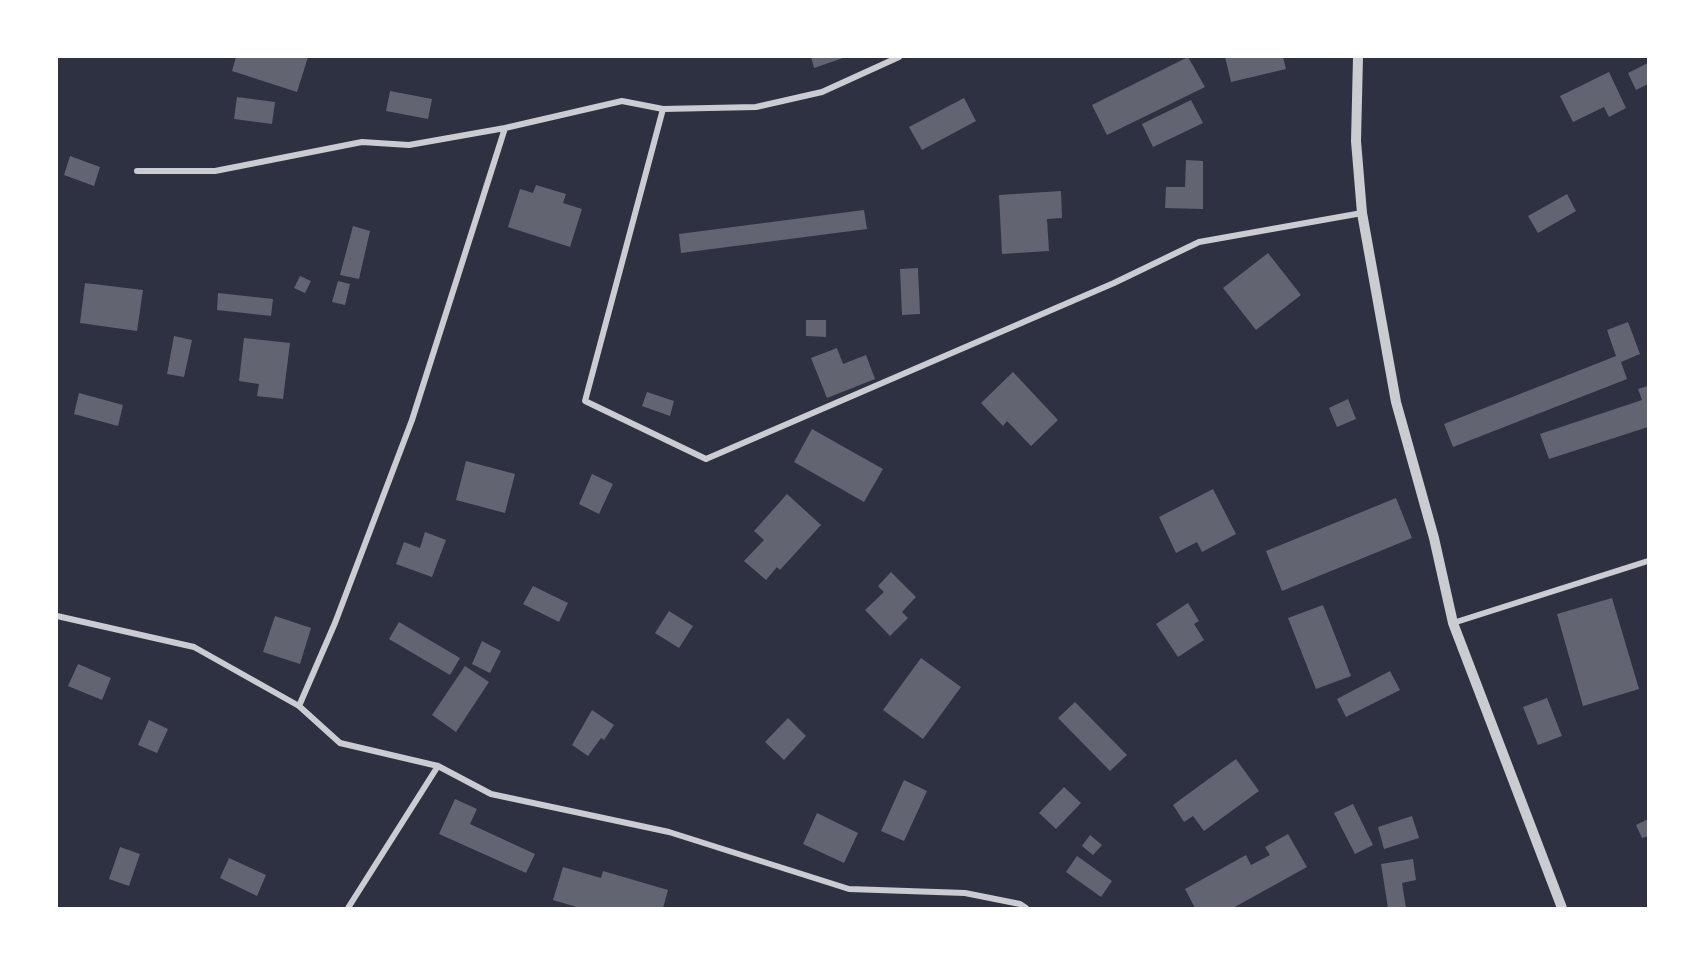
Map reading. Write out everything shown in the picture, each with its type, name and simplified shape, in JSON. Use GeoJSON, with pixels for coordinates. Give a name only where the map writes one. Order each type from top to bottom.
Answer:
{"type":"FeatureCollection","features":[{"type":"Feature","properties":{"kind":"street"},"geometry":{"type":"LineString","coordinates":[[137,171],[215,171],[362,142],[409,145],[505,128],[622,101],[663,109],[756,107],[822,92],[899,57]]}},
{"type":"Feature","properties":{"kind":"street"},"geometry":{"type":"LineString","coordinates":[[1358,57],[1356,141],[1362,213],[1396,402],[1434,538],[1453,623],[1562,908]]}},
{"type":"Feature","properties":{"kind":"street"},"geometry":{"type":"LineString","coordinates":[[663,109],[585,401],[706,459],[1114,283],[1199,242],[1362,213]]}},
{"type":"Feature","properties":{"kind":"street"},"geometry":{"type":"LineString","coordinates":[[300,706],[335,624],[412,420],[505,128]]}},
{"type":"Feature","properties":{"kind":"street"},"geometry":{"type":"LineString","coordinates":[[1453,623],[1648,561]]}},
{"type":"Feature","properties":{"kind":"street"},"geometry":{"type":"LineString","coordinates":[[57,616],[194,647],[300,706],[340,743],[438,766],[491,794],[669,832],[849,890],[965,893],[1020,904],[1026,908]]}},
{"type":"Feature","properties":{"kind":"street"},"geometry":{"type":"LineString","coordinates":[[348,908],[438,766]]}},
{"type":"Feature","properties":{"kind":"building"},"geometry":{"type":"Polygon","coordinates":[[[236,57],[308,57],[297,92],[232,71],[236,57]]]}},
{"type":"Feature","properties":{"kind":"building"},"geometry":{"type":"Polygon","coordinates":[[[811,57],[846,57],[814,68],[811,57]]]}},
{"type":"Feature","properties":{"kind":"building"},"geometry":{"type":"Polygon","coordinates":[[[1188,57],[1205,87],[1107,135],[1092,105],[1188,57]]]}},
{"type":"Feature","properties":{"kind":"building"},"geometry":{"type":"Polygon","coordinates":[[[1225,57],[1283,57],[1286,69],[1231,82],[1225,57]]]}},
{"type":"Feature","properties":{"kind":"building"},"geometry":{"type":"Polygon","coordinates":[[[1648,63],[1648,84],[1636,90],[1628,73],[1648,63]]]}},
{"type":"Feature","properties":{"kind":"building"},"geometry":{"type":"Polygon","coordinates":[[[1609,72],[1626,108],[1609,117],[1604,107],[1573,122],[1560,96],[1609,72]]]}},
{"type":"Feature","properties":{"kind":"building"},"geometry":{"type":"Polygon","coordinates":[[[390,91],[432,99],[428,119],[386,111],[390,91]]]}},
{"type":"Feature","properties":{"kind":"building"},"geometry":{"type":"Polygon","coordinates":[[[237,97],[275,102],[272,124],[234,119],[237,97]]]}},
{"type":"Feature","properties":{"kind":"building"},"geometry":{"type":"Polygon","coordinates":[[[964,98],[976,121],[922,150],[909,127],[964,98]]]}},
{"type":"Feature","properties":{"kind":"building"},"geometry":{"type":"Polygon","coordinates":[[[1191,100],[1203,123],[1153,147],[1142,124],[1191,100]]]}},
{"type":"Feature","properties":{"kind":"building"},"geometry":{"type":"Polygon","coordinates":[[[70,156],[100,167],[94,186],[64,175],[70,156]]]}},
{"type":"Feature","properties":{"kind":"building"},"geometry":{"type":"Polygon","coordinates":[[[1186,160],[1203,161],[1203,209],[1165,208],[1166,187],[1185,187],[1186,160]]]}},
{"type":"Feature","properties":{"kind":"building"},"geometry":{"type":"Polygon","coordinates":[[[536,185],[566,194],[563,203],[582,209],[570,247],[508,227],[520,189],[533,193],[536,185]]]}},
{"type":"Feature","properties":{"kind":"building"},"geometry":{"type":"Polygon","coordinates":[[[1061,191],[1062,218],[1047,219],[1049,251],[1002,254],[999,195],[1061,191]]]}},
{"type":"Feature","properties":{"kind":"building"},"geometry":{"type":"Polygon","coordinates":[[[1567,194],[1576,211],[1538,233],[1528,216],[1567,194]]]}},
{"type":"Feature","properties":{"kind":"building"},"geometry":{"type":"Polygon","coordinates":[[[864,210],[867,229],[681,253],[679,234],[864,210]]]}},
{"type":"Feature","properties":{"kind":"building"},"geometry":{"type":"Polygon","coordinates":[[[353,226],[370,231],[359,279],[340,275],[353,226]]]}},
{"type":"Feature","properties":{"kind":"building"},"geometry":{"type":"Polygon","coordinates":[[[1268,253],[1301,295],[1256,330],[1223,288],[1268,253]]]}},
{"type":"Feature","properties":{"kind":"building"},"geometry":{"type":"Polygon","coordinates":[[[918,268],[920,314],[902,315],[900,269],[918,268]]]}},
{"type":"Feature","properties":{"kind":"building"},"geometry":{"type":"Polygon","coordinates":[[[300,276],[311,281],[305,293],[294,288],[300,276]]]}},
{"type":"Feature","properties":{"kind":"building"},"geometry":{"type":"Polygon","coordinates":[[[338,281],[350,284],[345,305],[332,302],[338,281]]]}},
{"type":"Feature","properties":{"kind":"building"},"geometry":{"type":"Polygon","coordinates":[[[85,283],[143,290],[137,331],[80,323],[85,283]]]}},
{"type":"Feature","properties":{"kind":"building"},"geometry":{"type":"Polygon","coordinates":[[[218,293],[273,299],[271,316],[217,310],[218,293]]]}},
{"type":"Feature","properties":{"kind":"building"},"geometry":{"type":"Polygon","coordinates":[[[806,320],[826,320],[826,337],[806,336],[806,320]]]}},
{"type":"Feature","properties":{"kind":"building"},"geometry":{"type":"Polygon","coordinates":[[[1628,322],[1640,354],[1621,362],[1627,379],[1453,447],[1444,424],[1616,356],[1607,330],[1628,322]]]}},
{"type":"Feature","properties":{"kind":"building"},"geometry":{"type":"Polygon","coordinates":[[[174,336],[192,340],[184,377],[167,374],[174,336]]]}},
{"type":"Feature","properties":{"kind":"building"},"geometry":{"type":"Polygon","coordinates":[[[244,338],[290,343],[283,399],[257,396],[259,384],[239,381],[244,338]]]}},
{"type":"Feature","properties":{"kind":"building"},"geometry":{"type":"Polygon","coordinates":[[[837,348],[843,364],[866,355],[875,379],[827,398],[811,358],[837,348]]]}},
{"type":"Feature","properties":{"kind":"building"},"geometry":{"type":"Polygon","coordinates":[[[1013,372],[1058,420],[1031,446],[1007,421],[1003,426],[981,403],[1013,372]]]}},
{"type":"Feature","properties":{"kind":"building"},"geometry":{"type":"Polygon","coordinates":[[[1648,386],[1648,427],[1549,459],[1540,434],[1642,400],[1638,389],[1648,386]]]}},
{"type":"Feature","properties":{"kind":"building"},"geometry":{"type":"Polygon","coordinates":[[[647,392],[674,401],[670,416],[642,406],[647,392]]]}},
{"type":"Feature","properties":{"kind":"building"},"geometry":{"type":"Polygon","coordinates":[[[79,393],[123,405],[118,426],[74,414],[79,393]]]}},
{"type":"Feature","properties":{"kind":"building"},"geometry":{"type":"Polygon","coordinates":[[[1348,399],[1356,419],[1337,427],[1329,408],[1348,399]]]}},
{"type":"Feature","properties":{"kind":"building"},"geometry":{"type":"Polygon","coordinates":[[[812,429],[883,469],[864,502],[794,462],[812,429]]]}},
{"type":"Feature","properties":{"kind":"building"},"geometry":{"type":"Polygon","coordinates":[[[466,461],[515,474],[505,513],[456,500],[466,461]]]}},
{"type":"Feature","properties":{"kind":"building"},"geometry":{"type":"Polygon","coordinates":[[[592,474],[613,484],[599,514],[579,504],[592,474]]]}},
{"type":"Feature","properties":{"kind":"building"},"geometry":{"type":"Polygon","coordinates":[[[1213,489],[1236,534],[1202,552],[1197,542],[1176,553],[1159,517],[1213,489]]]}},
{"type":"Feature","properties":{"kind":"building"},"geometry":{"type":"Polygon","coordinates":[[[787,494],[821,525],[780,570],[777,567],[766,580],[744,561],[764,540],[754,531],[787,494]]]}},
{"type":"Feature","properties":{"kind":"building"},"geometry":{"type":"Polygon","coordinates":[[[1396,498],[1412,538],[1282,591],[1266,551],[1396,498]]]}},
{"type":"Feature","properties":{"kind":"building"},"geometry":{"type":"Polygon","coordinates":[[[425,532],[446,540],[432,577],[396,564],[404,542],[420,548],[425,532]]]}},
{"type":"Feature","properties":{"kind":"building"},"geometry":{"type":"Polygon","coordinates":[[[891,572],[916,597],[902,612],[908,618],[890,636],[865,610],[884,592],[878,586],[891,572]]]}},
{"type":"Feature","properties":{"kind":"building"},"geometry":{"type":"Polygon","coordinates":[[[533,586],[568,603],[559,622],[523,604],[533,586]]]}},
{"type":"Feature","properties":{"kind":"building"},"geometry":{"type":"Polygon","coordinates":[[[1612,598],[1639,689],[1583,706],[1557,614],[1612,598]]]}},
{"type":"Feature","properties":{"kind":"building"},"geometry":{"type":"Polygon","coordinates":[[[1188,603],[1199,621],[1194,624],[1204,640],[1178,657],[1156,624],[1188,603]]]}},
{"type":"Feature","properties":{"kind":"building"},"geometry":{"type":"Polygon","coordinates":[[[1323,605],[1351,676],[1316,689],[1288,618],[1323,605]]]}},
{"type":"Feature","properties":{"kind":"building"},"geometry":{"type":"Polygon","coordinates":[[[669,611],[693,626],[679,648],[655,633],[669,611]]]}},
{"type":"Feature","properties":{"kind":"building"},"geometry":{"type":"Polygon","coordinates":[[[275,616],[311,628],[300,664],[263,652],[275,616]]]}},
{"type":"Feature","properties":{"kind":"building"},"geometry":{"type":"Polygon","coordinates":[[[399,622],[460,658],[450,675],[389,639],[399,622]]]}},
{"type":"Feature","properties":{"kind":"building"},"geometry":{"type":"Polygon","coordinates":[[[482,641],[501,651],[490,673],[472,664],[482,641]]]}},
{"type":"Feature","properties":{"kind":"building"},"geometry":{"type":"Polygon","coordinates":[[[921,658],[961,687],[923,739],[883,710],[921,658]]]}},
{"type":"Feature","properties":{"kind":"building"},"geometry":{"type":"Polygon","coordinates":[[[78,664],[111,678],[102,700],[68,686],[78,664]]]}},
{"type":"Feature","properties":{"kind":"building"},"geometry":{"type":"Polygon","coordinates":[[[465,666],[489,682],[456,732],[432,715],[465,666]]]}},
{"type":"Feature","properties":{"kind":"building"},"geometry":{"type":"Polygon","coordinates":[[[1390,671],[1400,690],[1346,717],[1337,699],[1390,671]]]}},
{"type":"Feature","properties":{"kind":"building"},"geometry":{"type":"Polygon","coordinates":[[[1547,698],[1562,736],[1538,745],[1523,707],[1547,698]]]}},
{"type":"Feature","properties":{"kind":"building"},"geometry":{"type":"Polygon","coordinates":[[[1075,702],[1127,755],[1110,771],[1058,718],[1075,702]]]}},
{"type":"Feature","properties":{"kind":"building"},"geometry":{"type":"Polygon","coordinates":[[[592,710],[614,725],[604,740],[601,738],[588,756],[572,745],[592,710]]]}},
{"type":"Feature","properties":{"kind":"building"},"geometry":{"type":"Polygon","coordinates":[[[788,718],[806,736],[784,760],[765,742],[788,718]]]}},
{"type":"Feature","properties":{"kind":"building"},"geometry":{"type":"Polygon","coordinates":[[[149,720],[168,729],[157,753],[138,745],[149,720]]]}},
{"type":"Feature","properties":{"kind":"building"},"geometry":{"type":"Polygon","coordinates":[[[1236,759],[1259,791],[1204,831],[1193,816],[1184,822],[1173,805],[1236,759]]]}},
{"type":"Feature","properties":{"kind":"building"},"geometry":{"type":"Polygon","coordinates":[[[904,780],[927,791],[904,841],[881,831],[904,780]]]}},
{"type":"Feature","properties":{"kind":"building"},"geometry":{"type":"Polygon","coordinates":[[[1064,787],[1081,803],[1056,829],[1039,813],[1064,787]]]}},
{"type":"Feature","properties":{"kind":"building"},"geometry":{"type":"Polygon","coordinates":[[[455,799],[477,809],[470,824],[535,854],[526,873],[439,834],[455,799]]]}},
{"type":"Feature","properties":{"kind":"building"},"geometry":{"type":"Polygon","coordinates":[[[1353,804],[1373,845],[1355,854],[1334,813],[1353,804]]]}},
{"type":"Feature","properties":{"kind":"building"},"geometry":{"type":"Polygon","coordinates":[[[817,813],[858,833],[844,863],[803,844],[817,813]]]}},
{"type":"Feature","properties":{"kind":"building"},"geometry":{"type":"Polygon","coordinates":[[[1412,816],[1419,838],[1384,849],[1378,827],[1412,816]]]}},
{"type":"Feature","properties":{"kind":"building"},"geometry":{"type":"Polygon","coordinates":[[[1648,819],[1648,836],[1642,838],[1636,825],[1648,819]]]}},
{"type":"Feature","properties":{"kind":"building"},"geometry":{"type":"Polygon","coordinates":[[[1288,834],[1307,867],[1233,908],[1195,908],[1185,889],[1246,855],[1251,865],[1270,855],[1265,847],[1288,834]]]}},
{"type":"Feature","properties":{"kind":"building"},"geometry":{"type":"Polygon","coordinates":[[[1090,835],[1102,845],[1093,855],[1082,846],[1090,835]]]}},
{"type":"Feature","properties":{"kind":"building"},"geometry":{"type":"Polygon","coordinates":[[[120,847],[140,854],[129,886],[109,879],[120,847]]]}},
{"type":"Feature","properties":{"kind":"building"},"geometry":{"type":"Polygon","coordinates":[[[1077,856],[1112,881],[1101,897],[1066,872],[1077,856]]]}},
{"type":"Feature","properties":{"kind":"building"},"geometry":{"type":"Polygon","coordinates":[[[229,858],[266,875],[257,896],[220,878],[229,858]]]}},
{"type":"Feature","properties":{"kind":"building"},"geometry":{"type":"Polygon","coordinates":[[[1413,859],[1416,880],[1402,883],[1406,908],[1388,908],[1381,864],[1413,859]]]}},
{"type":"Feature","properties":{"kind":"building"},"geometry":{"type":"Polygon","coordinates":[[[563,867],[601,878],[603,871],[668,890],[663,908],[580,908],[553,900],[563,867]]]}}]}
